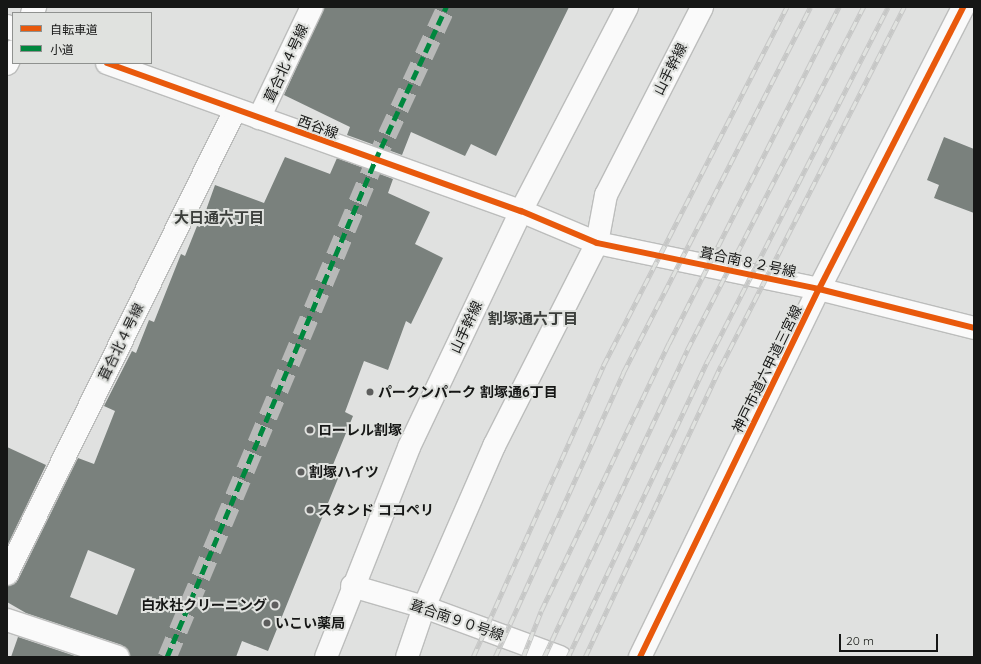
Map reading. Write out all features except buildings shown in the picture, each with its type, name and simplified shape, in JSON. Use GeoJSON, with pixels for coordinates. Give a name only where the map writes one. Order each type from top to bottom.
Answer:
{"type":"FeatureCollection","features":[{"type":"Feature","properties":{"kind":"street","name":"葺合北４号線"},"geometry":{"type":"LineString","coordinates":[[259,118],[312,7]]}},
{"type":"Feature","properties":{"kind":"street","name":"山手幹線"},"geometry":{"type":"LineString","coordinates":[[326,657],[352,586],[409,447],[521,211],[627,7]]}},
{"type":"Feature","properties":{"kind":"street","name":"山手幹線"},"geometry":{"type":"LineString","coordinates":[[407,657],[424,607],[494,446],[597,243],[606,195],[702,7]]}},
{"type":"Feature","properties":{"kind":"street","name":"神戸市道六甲道三宮線"},"geometry":{"type":"LineString","coordinates":[[640,657],[819,289],[963,7]]}},
{"type":"Feature","properties":{"kind":"street"},"geometry":{"type":"LineString","coordinates":[[7,64],[12,54]]}},
{"type":"Feature","properties":{"kind":"street","name":"西谷線"},"geometry":{"type":"LineString","coordinates":[[110,64],[521,211]]}},
{"type":"Feature","properties":{"kind":"street","name":"葺合北４号線"},"geometry":{"type":"LineString","coordinates":[[7,574],[236,110]]}},
{"type":"Feature","properties":{"kind":"street","name":"葺合南８２号線"},"geometry":{"type":"LineString","coordinates":[[521,211],[597,243],[819,289],[974,328]]}},
{"type":"Feature","properties":{"kind":"street","name":"葺合南９０号線"},"geometry":{"type":"LineString","coordinates":[[352,586],[424,607],[560,657]]}},
{"type":"Feature","properties":{"kind":"street"},"geometry":{"type":"LineString","coordinates":[[9,625],[118,657]]}},
{"type":"Feature","properties":{"kind":"tunnel"},"geometry":{"type":"LineString","coordinates":[[167,657],[375,161],[446,7]]}},
{"type":"Feature","properties":{"kind":"railway"},"geometry":{"type":"LineString","coordinates":[[473,657],[603,366],[787,7]]}},
{"type":"Feature","properties":{"kind":"railway"},"geometry":{"type":"LineString","coordinates":[[495,657],[623,373],[810,7]]}},
{"type":"Feature","properties":{"kind":"railway"},"geometry":{"type":"LineString","coordinates":[[523,657],[541,611],[669,343],[839,7]]}},
{"type":"Feature","properties":{"kind":"railway"},"geometry":{"type":"LineString","coordinates":[[544,657],[687,350],[863,7]]}},
{"type":"Feature","properties":{"kind":"railway"},"geometry":{"type":"LineString","coordinates":[[568,657],[708,360],[888,7]]}},
{"type":"Feature","properties":{"kind":"railway"},"geometry":{"type":"LineString","coordinates":[[585,657],[721,366],[904,7]]}},
{"type":"Feature","properties":{"kind":"marked path"},"geometry":{"type":"LineString","coordinates":[[167,657],[375,161],[446,7]]}},
{"type":"Feature","properties":{"kind":"cycle path"},"geometry":{"type":"LineString","coordinates":[[640,657],[819,289],[963,7]]}},
{"type":"Feature","properties":{"kind":"cycle path"},"geometry":{"type":"LineString","coordinates":[[110,64],[521,211],[597,243],[819,289],[974,328]]}},
{"type":"Feature","properties":{"kind":"place","name":"パークンパーク 割塚通6丁目"},"geometry":{"type":"Point","coordinates":[370,392]}},
{"type":"Feature","properties":{"kind":"place","name":"ローレル割塚"},"geometry":{"type":"Point","coordinates":[310,430]}},
{"type":"Feature","properties":{"kind":"place","name":"割塚ハイツ"},"geometry":{"type":"Point","coordinates":[301,472]}},
{"type":"Feature","properties":{"kind":"place","name":"スタンド ココペリ"},"geometry":{"type":"Point","coordinates":[310,510]}},
{"type":"Feature","properties":{"kind":"place","name":"白水社クリーニング"},"geometry":{"type":"Point","coordinates":[275,605]}},
{"type":"Feature","properties":{"kind":"place","name":"いこい薬局"},"geometry":{"type":"Point","coordinates":[267,623]}},
{"type":"Feature","properties":{"kind":"district","name":"大日通六丁目"},"geometry":{"type":"Point","coordinates":[219,218]}},
{"type":"Feature","properties":{"kind":"district","name":"割塚通六丁目"},"geometry":{"type":"Point","coordinates":[533,319]}}]}
